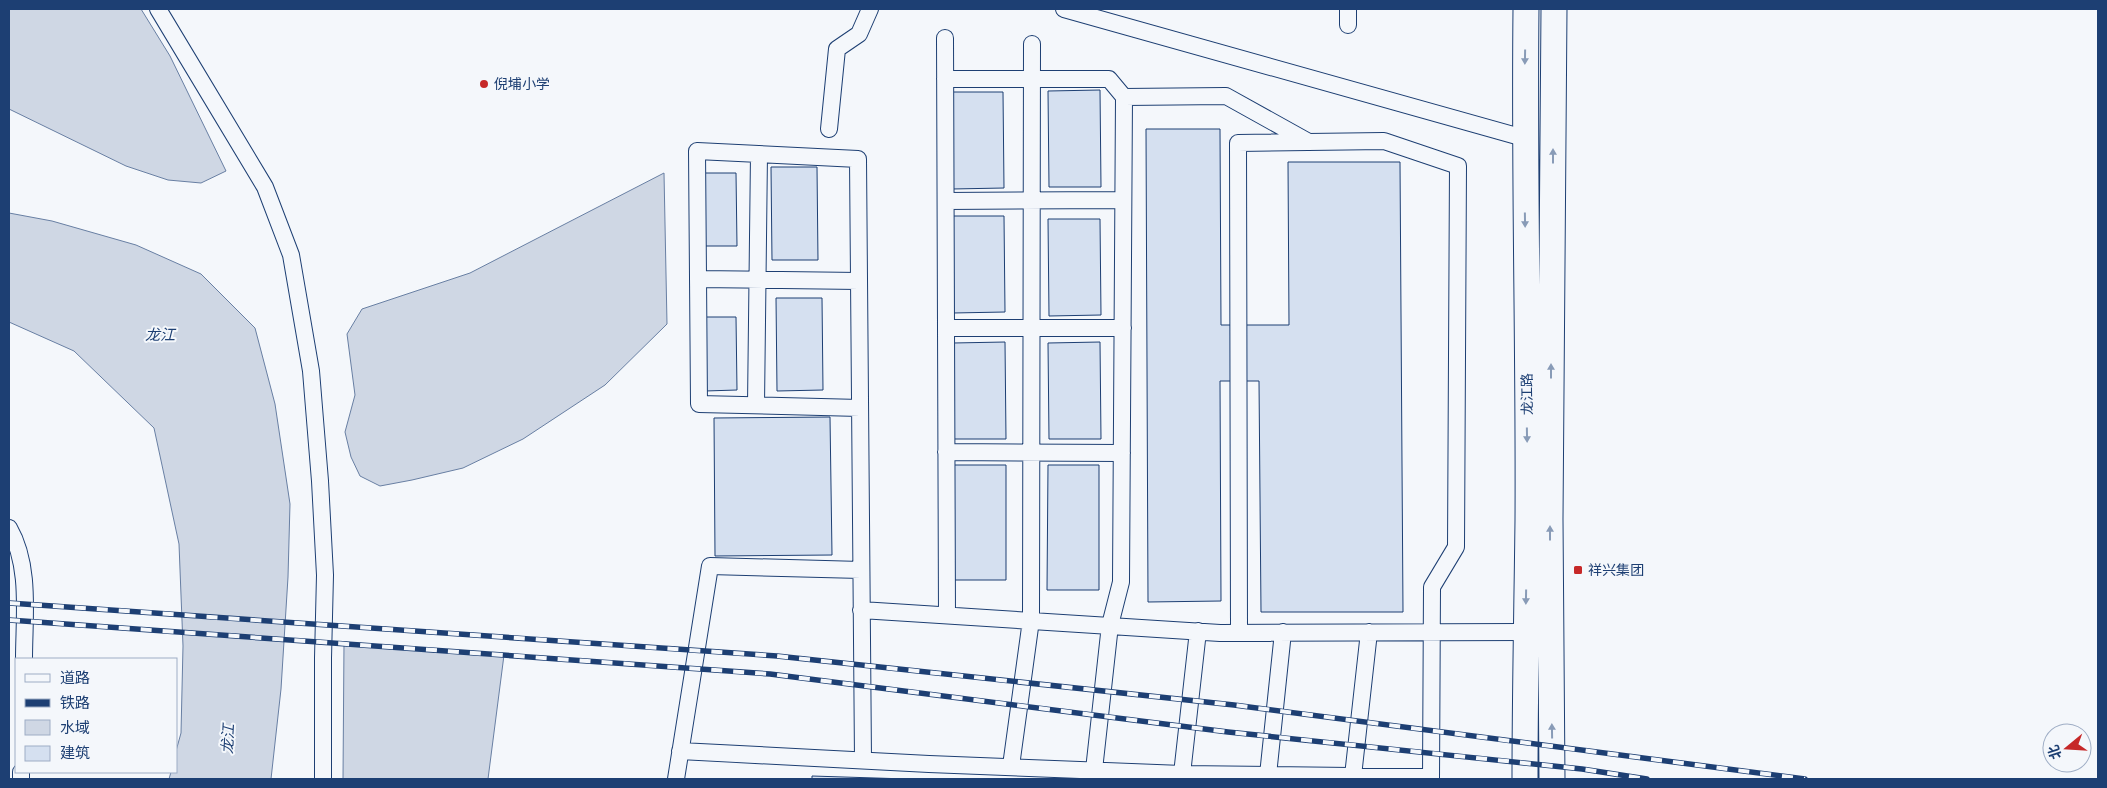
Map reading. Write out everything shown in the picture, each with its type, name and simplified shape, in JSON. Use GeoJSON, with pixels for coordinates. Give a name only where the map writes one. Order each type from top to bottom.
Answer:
{"type":"FeatureCollection","features":[{"type":"Feature","properties":{"kind":"main road","name":"龙江路"},"geometry":{"type":"LineString","coordinates":[[1525,779],[1525,632],[1528,520],[1524,138],[1526,9]]}},
{"type":"Feature","properties":{"kind":"main road","name":"龙江路"},"geometry":{"type":"LineString","coordinates":[[1552,779],[1550,509],[1554,9]]}},
{"type":"Feature","properties":{"kind":"street"},"geometry":{"type":"LineString","coordinates":[[158,9],[265,187],[291,255],[311,370],[320,481],[325,575],[323,779]]}},
{"type":"Feature","properties":{"kind":"street"},"geometry":{"type":"LineString","coordinates":[[829,129],[836,49],[859,34],[870,9]]}},
{"type":"Feature","properties":{"kind":"street"},"geometry":{"type":"LineString","coordinates":[[1064,9],[1524,138]]}},
{"type":"Feature","properties":{"kind":"street"},"geometry":{"type":"LineString","coordinates":[[945,38],[947,615]]}},
{"type":"Feature","properties":{"kind":"street"},"geometry":{"type":"LineString","coordinates":[[1011,766],[1031,620],[1032,44]]}},
{"type":"Feature","properties":{"kind":"street"},"geometry":{"type":"LineString","coordinates":[[945,79],[1109,79],[1124,97],[1121,582],[1110,625],[1093,774]]}},
{"type":"Feature","properties":{"kind":"street"},"geometry":{"type":"LineString","coordinates":[[1124,97],[1226,96],[1309,142]]}},
{"type":"Feature","properties":{"kind":"street"},"geometry":{"type":"LineString","coordinates":[[680,751],[863,760],[929,771],[1011,766],[1093,774],[1430,778],[1432,587],[1456,547],[1458,166],[1384,141],[1238,143],[1239,632]]}},
{"type":"Feature","properties":{"kind":"street"},"geometry":{"type":"LineString","coordinates":[[860,408],[699,404],[697,151],[858,159],[863,760]]}},
{"type":"Feature","properties":{"kind":"street"},"geometry":{"type":"LineString","coordinates":[[756,405],[758,154]]}},
{"type":"Feature","properties":{"kind":"street"},"geometry":{"type":"LineString","coordinates":[[946,201],[1123,200]]}},
{"type":"Feature","properties":{"kind":"street"},"geometry":{"type":"LineString","coordinates":[[698,279],[859,280]]}},
{"type":"Feature","properties":{"kind":"street"},"geometry":{"type":"LineString","coordinates":[[946,328],[1122,328]]}},
{"type":"Feature","properties":{"kind":"street"},"geometry":{"type":"LineString","coordinates":[[946,452],[1122,453]]}},
{"type":"Feature","properties":{"kind":"street"},"geometry":{"type":"LineString","coordinates":[[9,528],[16,541],[16,580],[24,658]]}},
{"type":"Feature","properties":{"kind":"street"},"geometry":{"type":"LineString","coordinates":[[676,779],[710,566],[861,570]]}},
{"type":"Feature","properties":{"kind":"street"},"geometry":{"type":"LineString","coordinates":[[861,610],[1198,631],[1525,632]]}},
{"type":"Feature","properties":{"kind":"street"},"geometry":{"type":"LineString","coordinates":[[1182,774],[1198,631]]}},
{"type":"Feature","properties":{"kind":"street"},"geometry":{"type":"LineString","coordinates":[[1258,776],[1283,632]]}},
{"type":"Feature","properties":{"kind":"street"},"geometry":{"type":"LineString","coordinates":[[1353,776],[1370,632]]}},
{"type":"Feature","properties":{"kind":"water"},"geometry":{"type":"Polygon","coordinates":[[[9,9],[141,9],[170,56],[226,171],[201,183],[168,180],[126,166],[9,109],[9,9]]]}},
{"type":"Feature","properties":{"kind":"water"},"geometry":{"type":"Polygon","coordinates":[[[664,173],[667,324],[605,385],[523,439],[463,468],[412,480],[380,486],[360,476],[351,457],[345,432],[355,395],[347,334],[362,309],[470,273],[664,173]]]}},
{"type":"Feature","properties":{"kind":"water","name":"龙江"},"geometry":{"type":"Polygon","coordinates":[[[9,213],[52,221],[136,245],[201,274],[255,328],[275,404],[290,504],[288,577],[281,689],[271,779],[169,779],[171,773],[178,773],[178,744],[181,733],[183,646],[179,544],[154,428],[74,351],[9,322],[9,213]]]}},
{"type":"Feature","properties":{"kind":"water"},"geometry":{"type":"Polygon","coordinates":[[[344,642],[504,655],[488,779],[343,779],[344,642]]]}},
{"type":"Feature","properties":{"kind":"building"},"geometry":{"type":"Polygon","coordinates":[[[1100,90],[1101,187],[1049,187],[1048,91],[1100,90]]]}},
{"type":"Feature","properties":{"kind":"building"},"geometry":{"type":"Polygon","coordinates":[[[951,92],[1003,92],[1004,188],[952,189],[951,92]]]}},
{"type":"Feature","properties":{"kind":"building"},"geometry":{"type":"Polygon","coordinates":[[[1146,129],[1220,129],[1221,325],[1289,325],[1288,162],[1400,162],[1403,612],[1261,612],[1259,381],[1220,381],[1221,601],[1148,602],[1146,129]]]}},
{"type":"Feature","properties":{"kind":"building"},"geometry":{"type":"Polygon","coordinates":[[[771,167],[817,167],[818,260],[772,260],[771,167]]]}},
{"type":"Feature","properties":{"kind":"building"},"geometry":{"type":"Polygon","coordinates":[[[704,173],[736,173],[737,246],[704,246],[704,173]]]}},
{"type":"Feature","properties":{"kind":"building"},"geometry":{"type":"Polygon","coordinates":[[[952,216],[1004,216],[1005,312],[953,313],[952,216]]]}},
{"type":"Feature","properties":{"kind":"building"},"geometry":{"type":"Polygon","coordinates":[[[1048,219],[1100,219],[1101,315],[1049,316],[1048,219]]]}},
{"type":"Feature","properties":{"kind":"building"},"geometry":{"type":"Polygon","coordinates":[[[776,298],[822,298],[823,390],[777,391],[776,298]]]}},
{"type":"Feature","properties":{"kind":"building"},"geometry":{"type":"Polygon","coordinates":[[[704,317],[736,317],[737,390],[705,391],[704,317]]]}},
{"type":"Feature","properties":{"kind":"building"},"geometry":{"type":"Polygon","coordinates":[[[1005,342],[1006,439],[954,439],[953,343],[1005,342]]]}},
{"type":"Feature","properties":{"kind":"building"},"geometry":{"type":"Polygon","coordinates":[[[1100,342],[1101,439],[1049,439],[1048,343],[1100,342]]]}},
{"type":"Feature","properties":{"kind":"building"},"geometry":{"type":"Polygon","coordinates":[[[830,417],[832,555],[715,556],[714,418],[830,417]]]}},
{"type":"Feature","properties":{"kind":"building"},"geometry":{"type":"Polygon","coordinates":[[[954,465],[1006,465],[1006,580],[954,580],[954,465]]]}},
{"type":"Feature","properties":{"kind":"building"},"geometry":{"type":"Polygon","coordinates":[[[1048,465],[1099,465],[1099,590],[1047,590],[1048,465]]]}},
{"type":"Feature","properties":{"kind":"building"},"geometry":{"type":"Polygon","coordinates":[[[812,776],[907,779],[812,779],[812,776]]]}},
{"type":"Feature","properties":{"kind":"railway"},"geometry":{"type":"LineString","coordinates":[[9,603],[777,656],[1234,705],[1805,779]]}},
{"type":"Feature","properties":{"kind":"railway"},"geometry":{"type":"LineString","coordinates":[[9,620],[770,674],[1228,732],[1582,769],[1647,779]]}},
{"type":"Feature","properties":{"kind":"place","name":"倪埔小学"},"geometry":{"type":"Point","coordinates":[484,84]}},
{"type":"Feature","properties":{"kind":"place","name":"祥兴集团"},"geometry":{"type":"Point","coordinates":[1578,570]}}]}
